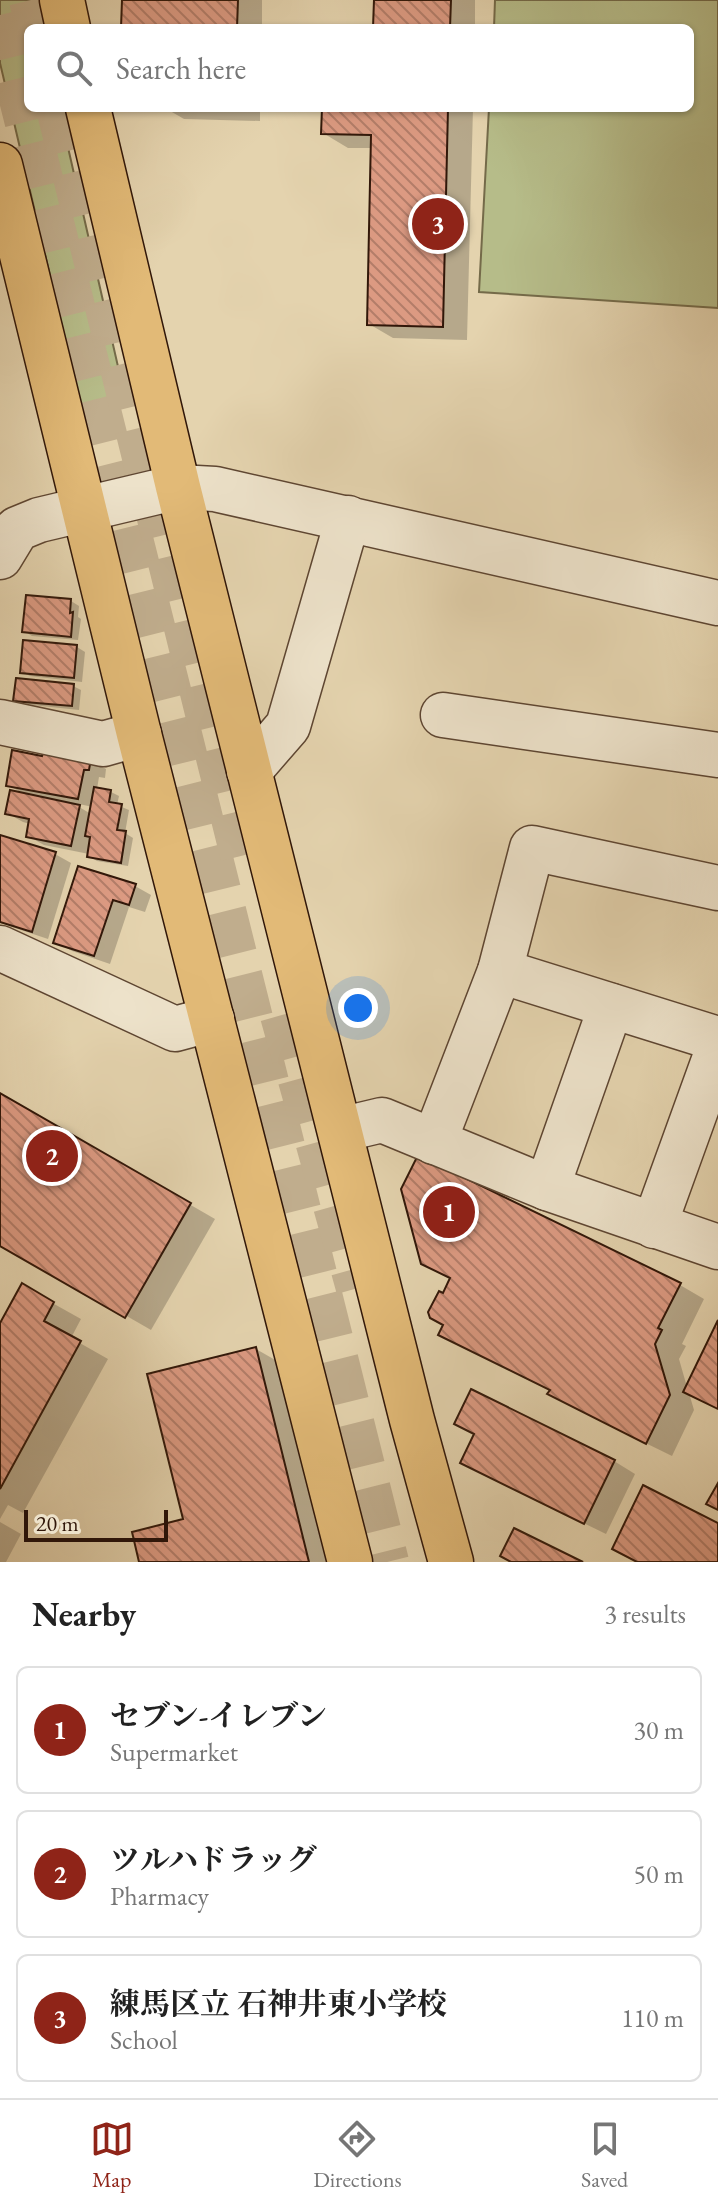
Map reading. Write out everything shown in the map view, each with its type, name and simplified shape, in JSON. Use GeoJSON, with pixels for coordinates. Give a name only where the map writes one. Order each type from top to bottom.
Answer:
{"type":"FeatureCollection","features":[{"type":"Feature","properties":{"kind":"main road"},"geometry":{"type":"LineString","coordinates":[[62,0],[67,24]]}},
{"type":"Feature","properties":{"kind":"main road"},"geometry":{"type":"LineString","coordinates":[[89,112],[178,487],[412,1420],[451,1562]]}},
{"type":"Feature","properties":{"kind":"main road"},"geometry":{"type":"LineString","coordinates":[[0,165],[139,734],[350,1562]]}},
{"type":"Feature","properties":{"kind":"street"},"geometry":{"type":"LineString","coordinates":[[0,557],[17,529],[39,520],[178,487],[215,489],[718,603]]}},
{"type":"Feature","properties":{"kind":"street"},"geometry":{"type":"LineString","coordinates":[[249,771],[288,726],[348,518]]}},
{"type":"Feature","properties":{"kind":"street"},"geometry":{"type":"LineString","coordinates":[[443,715],[718,755]]}},
{"type":"Feature","properties":{"kind":"street"},"geometry":{"type":"LineString","coordinates":[[0,722],[103,744],[139,734]]}},
{"type":"Feature","properties":{"kind":"street"},"geometry":{"type":"LineString","coordinates":[[434,1142],[500,971],[532,848],[718,888]]}},
{"type":"Feature","properties":{"kind":"street"},"geometry":{"type":"LineString","coordinates":[[0,948],[175,1029],[212,1019]]}},
{"type":"Feature","properties":{"kind":"street"},"geometry":{"type":"LineString","coordinates":[[500,971],[718,1039]]}},
{"type":"Feature","properties":{"kind":"street"},"geometry":{"type":"LineString","coordinates":[[547,1188],[611,1006]]}},
{"type":"Feature","properties":{"kind":"street"},"geometry":{"type":"LineString","coordinates":[[654,1226],[718,1049]]}},
{"type":"Feature","properties":{"kind":"street"},"geometry":{"type":"LineString","coordinates":[[340,1130],[382,1120],[547,1188],[718,1247]]}},
{"type":"Feature","properties":{"kind":"green space"},"geometry":{"type":"Polygon","coordinates":[[[0,0],[34,0],[39,24],[24,24],[24,112],[60,112],[127,406],[83,416],[0,63],[0,0]]]}},
{"type":"Feature","properties":{"kind":"green space"},"geometry":{"type":"Polygon","coordinates":[[[495,0],[718,0],[718,308],[479,292],[489,112],[694,112],[694,24],[494,24],[495,0]]]}},
{"type":"Feature","properties":{"kind":"building"},"geometry":{"type":"Polygon","coordinates":[[[122,0],[238,0],[237,24],[121,24],[122,0]]]}},
{"type":"Feature","properties":{"kind":"building"},"geometry":{"type":"Polygon","coordinates":[[[374,0],[451,0],[450,24],[373,24],[374,0]]]}},
{"type":"Feature","properties":{"kind":"building"},"geometry":{"type":"Polygon","coordinates":[[[322,112],[448,112],[443,327],[367,325],[371,135],[321,134],[322,112]]]}},
{"type":"Feature","properties":{"kind":"building"},"geometry":{"type":"Polygon","coordinates":[[[26,595],[71,599],[71,637],[22,632],[26,595]]]}},
{"type":"Feature","properties":{"kind":"building"},"geometry":{"type":"Polygon","coordinates":[[[23,640],[77,645],[74,678],[20,673],[23,640]]]}},
{"type":"Feature","properties":{"kind":"building"},"geometry":{"type":"Polygon","coordinates":[[[16,678],[74,684],[72,706],[13,701],[16,678]]]}},
{"type":"Feature","properties":{"kind":"building"},"geometry":{"type":"Polygon","coordinates":[[[12,750],[42,756],[44,750],[91,758],[89,770],[84,770],[78,799],[6,786],[12,750]]]}},
{"type":"Feature","properties":{"kind":"building"},"geometry":{"type":"Polygon","coordinates":[[[94,787],[111,790],[109,802],[122,804],[117,830],[126,831],[121,863],[87,857],[90,837],[85,836],[94,787]]]}},
{"type":"Feature","properties":{"kind":"building"},"geometry":{"type":"Polygon","coordinates":[[[10,790],[80,805],[71,846],[26,837],[29,819],[5,814],[10,790]]]}},
{"type":"Feature","properties":{"kind":"building"},"geometry":{"type":"Polygon","coordinates":[[[0,835],[56,852],[32,932],[0,922],[0,835]]]}},
{"type":"Feature","properties":{"kind":"building"},"geometry":{"type":"Polygon","coordinates":[[[78,866],[136,884],[129,905],[113,900],[94,956],[53,943],[78,866]]]}},
{"type":"Feature","properties":{"kind":"building"},"geometry":{"type":"Polygon","coordinates":[[[0,1093],[191,1203],[125,1318],[0,1246],[0,1093]]]}},
{"type":"Feature","properties":{"kind":"building"},"geometry":{"type":"Polygon","coordinates":[[[418,1155],[681,1283],[658,1328],[662,1330],[655,1344],[670,1395],[646,1444],[547,1394],[550,1390],[438,1335],[443,1325],[430,1318],[428,1312],[450,1278],[421,1264],[401,1189],[418,1155]]]}},
{"type":"Feature","properties":{"kind":"building"},"geometry":{"type":"Polygon","coordinates":[[[22,1283],[54,1302],[44,1321],[81,1341],[0,1489],[0,1323],[22,1283]]]}},
{"type":"Feature","properties":{"kind":"building"},"geometry":{"type":"Polygon","coordinates":[[[718,1320],[718,1409],[683,1392],[718,1320]]]}},
{"type":"Feature","properties":{"kind":"building"},"geometry":{"type":"Polygon","coordinates":[[[256,1347],[309,1562],[139,1562],[132,1532],[183,1519],[147,1374],[256,1347]]]}},
{"type":"Feature","properties":{"kind":"building"},"geometry":{"type":"Polygon","coordinates":[[[471,1389],[615,1460],[584,1524],[460,1463],[474,1434],[454,1424],[471,1389]]]}},
{"type":"Feature","properties":{"kind":"building"},"geometry":{"type":"Polygon","coordinates":[[[718,1483],[718,1510],[706,1504],[718,1483]]]}},
{"type":"Feature","properties":{"kind":"building"},"geometry":{"type":"Polygon","coordinates":[[[643,1485],[718,1523],[718,1562],[637,1562],[612,1549],[643,1485]]]}},
{"type":"Feature","properties":{"kind":"building"},"geometry":{"type":"Polygon","coordinates":[[[514,1528],[583,1562],[511,1562],[500,1556],[514,1528]]]}},
{"type":"Feature","properties":{"kind":"tunnel"},"geometry":{"type":"LineString","coordinates":[[31,0],[37,24]]}},
{"type":"Feature","properties":{"kind":"tunnel"},"geometry":{"type":"LineString","coordinates":[[0,15],[24,111]]}},
{"type":"Feature","properties":{"kind":"tunnel"},"geometry":{"type":"LineString","coordinates":[[24,112],[387,1562]]}},
{"type":"Feature","properties":{"kind":"tunnel"},"geometry":{"type":"LineString","coordinates":[[59,112],[246,871]]}},
{"type":"Feature","properties":{"kind":"tunnel"},"geometry":{"type":"LineString","coordinates":[[282,1015],[358,1288]]}},
{"type":"Feature","properties":{"kind":"place","name":"練馬区立 石神井東小学校"},"geometry":{"type":"Point","coordinates":[438,224]}},
{"type":"Feature","properties":{"kind":"place","name":"ツルハドラッグ"},"geometry":{"type":"Point","coordinates":[52,1156]}},
{"type":"Feature","properties":{"kind":"place","name":"セブン-イレブン"},"geometry":{"type":"Point","coordinates":[449,1212]}}]}
